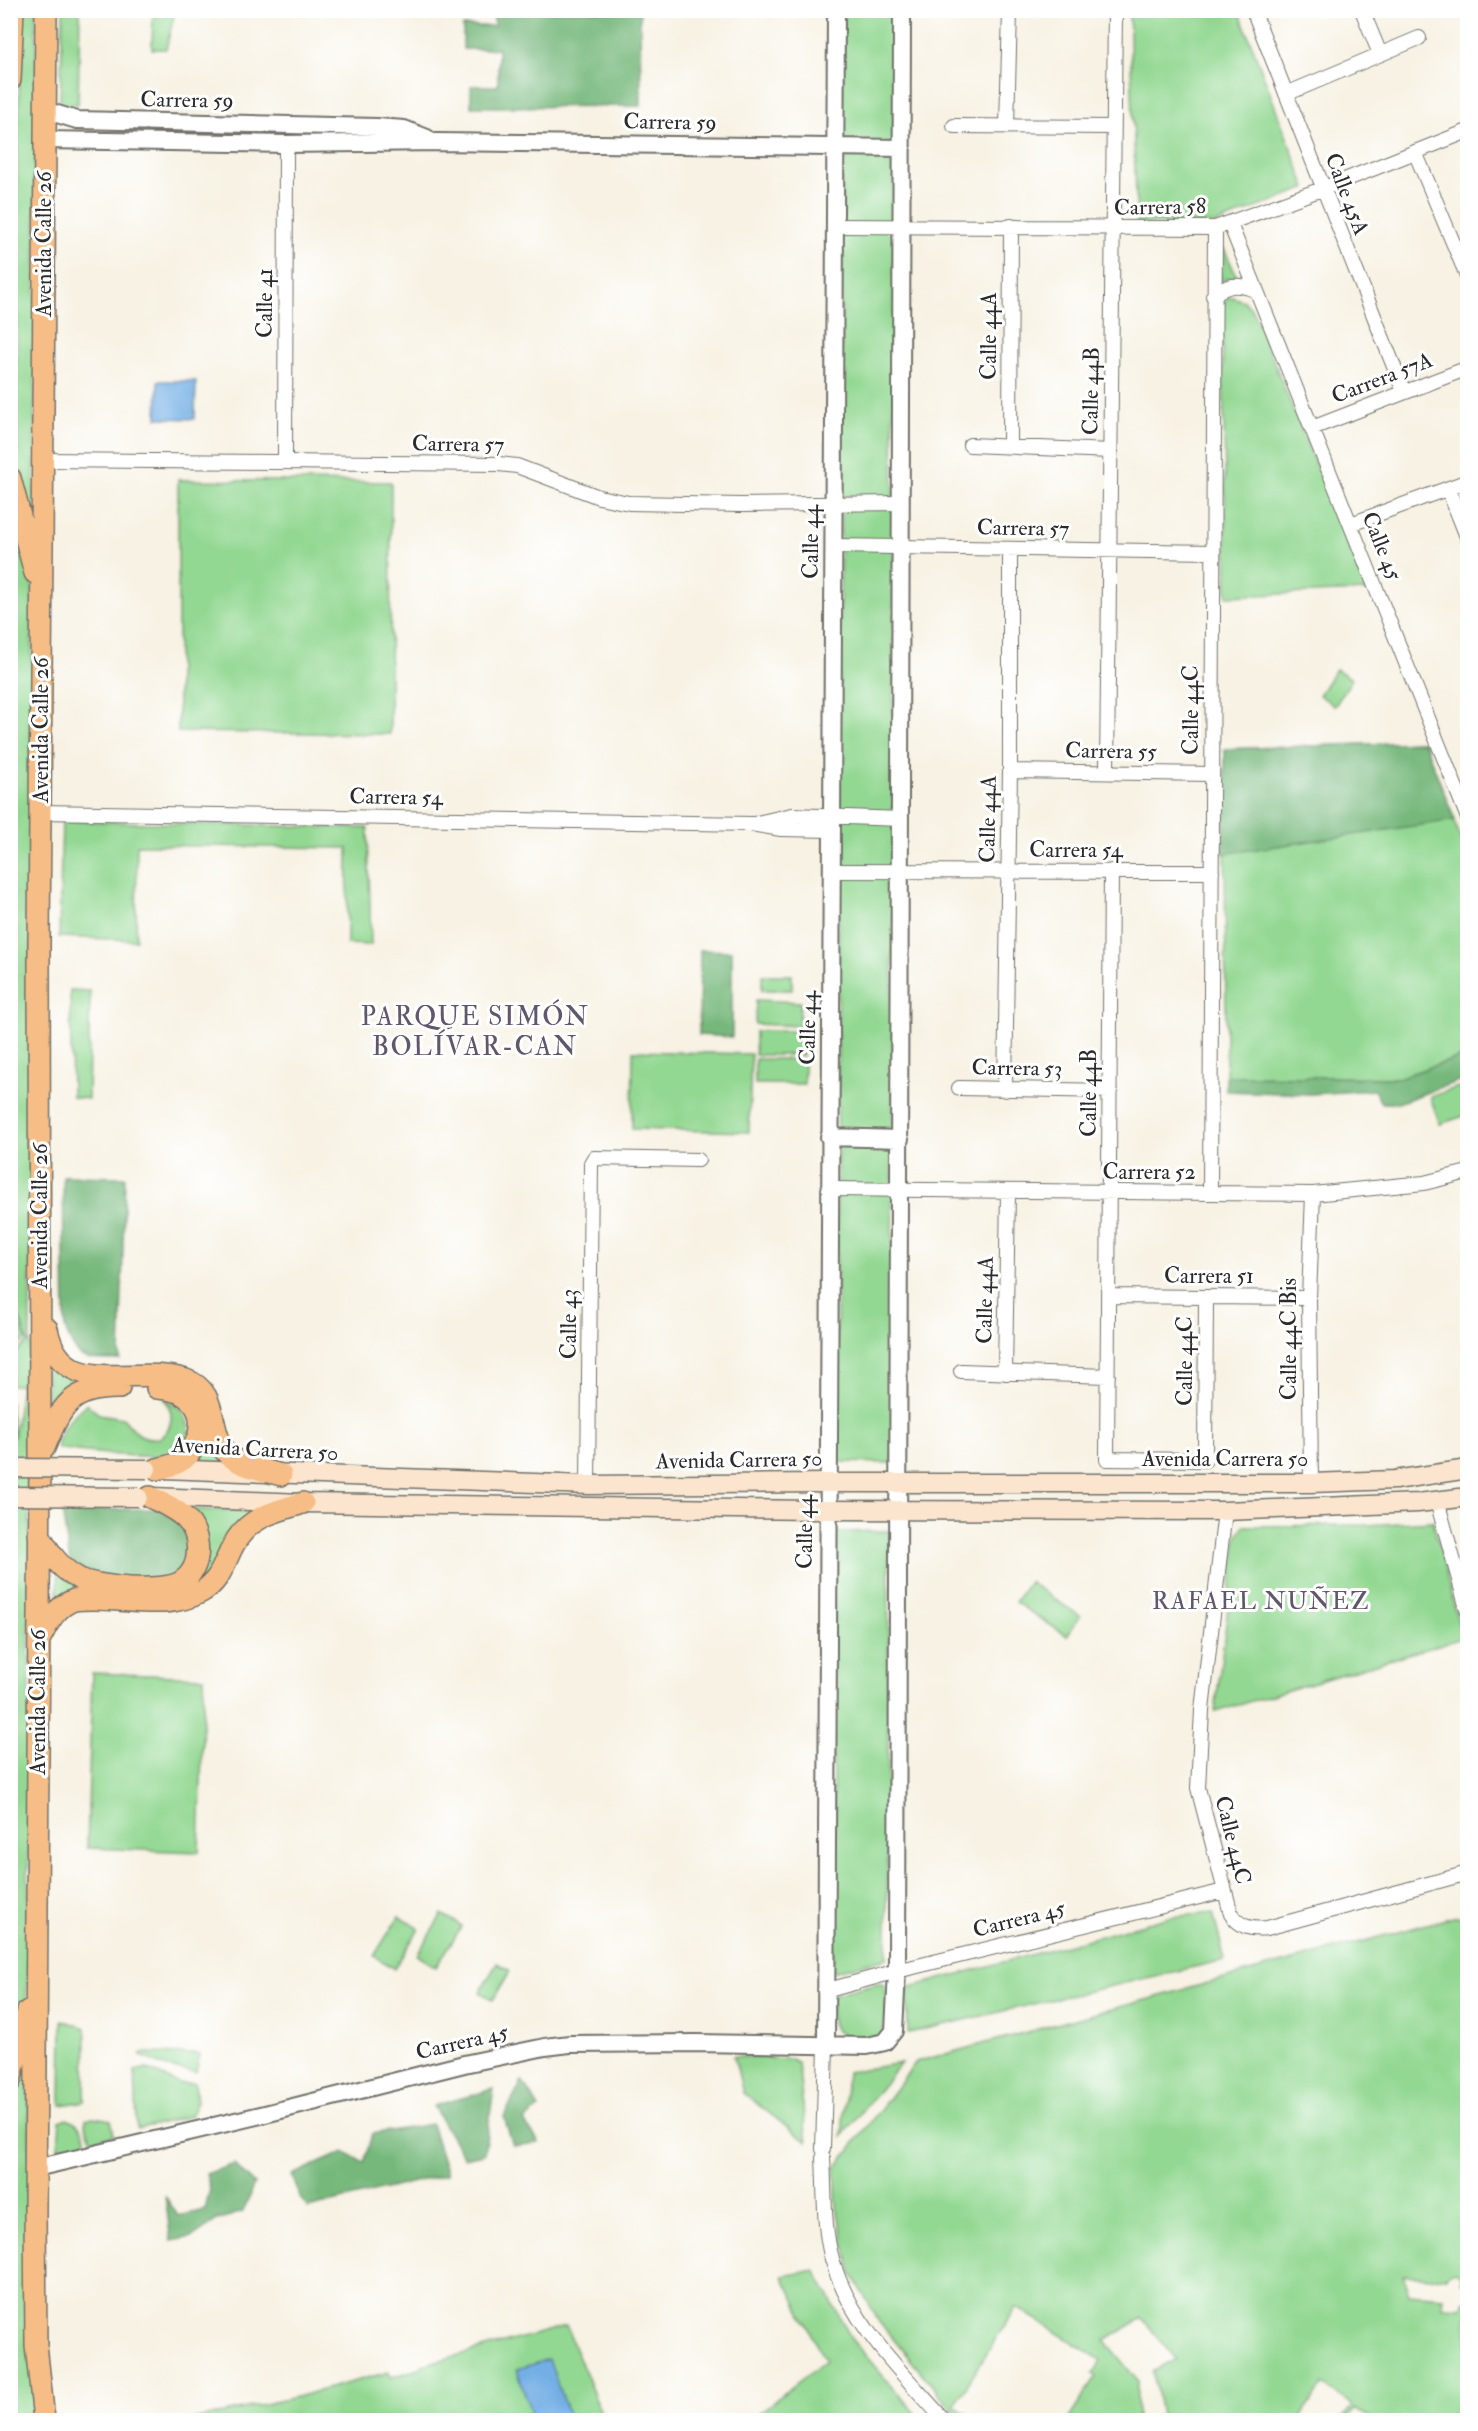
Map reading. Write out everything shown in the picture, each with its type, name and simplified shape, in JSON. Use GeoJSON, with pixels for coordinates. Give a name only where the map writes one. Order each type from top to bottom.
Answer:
{"type":"FeatureCollection","features":[{"type":"Feature","properties":{"kind":"main road"},"geometry":{"type":"LineString","coordinates":[[10,80],[13,10]]}},
{"type":"Feature","properties":{"kind":"main road","name":"Avenida Calle 26"},"geometry":{"type":"LineString","coordinates":[[44,2421],[36,2345],[36,1982],[40,1460],[41,600],[46,10]]}},
{"type":"Feature","properties":{"kind":"main road"},"geometry":{"type":"LineString","coordinates":[[10,478],[41,600]]}},
{"type":"Feature","properties":{"kind":"main road"},"geometry":{"type":"LineString","coordinates":[[40,1284],[53,1353],[64,1364],[88,1374],[169,1376],[191,1382],[207,1397],[219,1438],[228,1454],[244,1464],[281,1475]]}},
{"type":"Feature","properties":{"kind":"main road"},"geometry":{"type":"LineString","coordinates":[[40,1460],[59,1415],[80,1394],[104,1387],[167,1388],[180,1392],[190,1399],[200,1415],[201,1426],[198,1438],[189,1455],[175,1464],[152,1469]]}},
{"type":"Feature","properties":{"kind":"main road","name":"Avenida Carrera 50"},"geometry":{"type":"LineString","coordinates":[[10,1468],[152,1469],[588,1485],[1311,1483],[1404,1479],[1467,1469]]}},
{"type":"Feature","properties":{"kind":"main road","name":"Avenida Carrera 50"},"geometry":{"type":"LineString","coordinates":[[10,1496],[144,1497],[303,1503],[828,1510],[1225,1511],[1437,1501],[1467,1497]]}},
{"type":"Feature","properties":{"kind":"main road"},"geometry":{"type":"LineString","coordinates":[[39,1534],[62,1567],[84,1581],[129,1587],[174,1586],[187,1577],[193,1569],[198,1551],[195,1533],[186,1518],[174,1509],[144,1497]]}},
{"type":"Feature","properties":{"kind":"main road"},"geometry":{"type":"LineString","coordinates":[[38,1641],[56,1611],[64,1604],[74,1600],[173,1602],[201,1592],[217,1580],[234,1544],[256,1519],[303,1503]]}},
{"type":"Feature","properties":{"kind":"main road"},"geometry":{"type":"LineString","coordinates":[[10,2081],[36,1982]]}},
{"type":"Feature","properties":{"kind":"street","name":"Calle 44"},"geometry":{"type":"LineString","coordinates":[[826,2046],[836,10]]}},
{"type":"Feature","properties":{"kind":"street"},"geometry":{"type":"LineString","coordinates":[[897,1971],[902,10]]}},
{"type":"Feature","properties":{"kind":"street"},"geometry":{"type":"LineString","coordinates":[[1007,126],[1010,10]]}},
{"type":"Feature","properties":{"kind":"street","name":"Calle 44B"},"geometry":{"type":"LineString","coordinates":[[1107,771],[1115,10]]}},
{"type":"Feature","properties":{"kind":"street","name":"Calle 45A"},"geometry":{"type":"LineString","coordinates":[[1253,10],[1404,392]]}},
{"type":"Feature","properties":{"kind":"street"},"geometry":{"type":"LineString","coordinates":[[1362,10],[1380,54]]}},
{"type":"Feature","properties":{"kind":"street"},"geometry":{"type":"LineString","coordinates":[[1287,94],[1419,38]]}},
{"type":"Feature","properties":{"kind":"street","name":"Carrera 59"},"geometry":{"type":"LineString","coordinates":[[44,110],[62,117],[83,120],[404,129],[437,142]]}},
{"type":"Feature","properties":{"kind":"street"},"geometry":{"type":"LineString","coordinates":[[954,126],[1113,127]]}},
{"type":"Feature","properties":{"kind":"street","name":"Carrera 58"},"geometry":{"type":"LineString","coordinates":[[835,226],[1215,228],[1322,189],[1467,131]]}},
{"type":"Feature","properties":{"kind":"street","name":"Carrera 59"},"geometry":{"type":"LineString","coordinates":[[44,140],[902,148]]}},
{"type":"Feature","properties":{"kind":"street","name":"Calle 41"},"geometry":{"type":"LineString","coordinates":[[285,462],[286,144]]}},
{"type":"Feature","properties":{"kind":"street"},"geometry":{"type":"LineString","coordinates":[[1415,152],[1467,278]]}},
{"type":"Feature","properties":{"kind":"street","name":"Calle 45"},"geometry":{"type":"LineString","coordinates":[[1230,224],[1467,818]]}},
{"type":"Feature","properties":{"kind":"street","name":"Calle 44A"},"geometry":{"type":"LineString","coordinates":[[1010,447],[1011,226]]}},
{"type":"Feature","properties":{"kind":"street","name":"Calle 44C"},"geometry":{"type":"LineString","coordinates":[[1210,1193],[1215,228]]}},
{"type":"Feature","properties":{"kind":"street"},"geometry":{"type":"LineString","coordinates":[[1213,296],[1232,285],[1255,290]]}},
{"type":"Feature","properties":{"kind":"street","name":"Carrera 57A"},"geometry":{"type":"LineString","coordinates":[[1312,428],[1467,368]]}},
{"type":"Feature","properties":{"kind":"street"},"geometry":{"type":"LineString","coordinates":[[970,446],[1111,451]]}},
{"type":"Feature","properties":{"kind":"street","name":"Carrera 57"},"geometry":{"type":"LineString","coordinates":[[43,460],[508,465],[517,466],[599,497],[629,503],[741,505],[901,503]]}},
{"type":"Feature","properties":{"kind":"street"},"geometry":{"type":"LineString","coordinates":[[1351,524],[1467,481]]}},
{"type":"Feature","properties":{"kind":"street"},"geometry":{"type":"LineString","coordinates":[[1448,489],[1467,538]]}},
{"type":"Feature","properties":{"kind":"street","name":"Carrera 57"},"geometry":{"type":"LineString","coordinates":[[833,546],[1213,552]]}},
{"type":"Feature","properties":{"kind":"street","name":"Calle 44A"},"geometry":{"type":"LineString","coordinates":[[1005,1090],[1010,771],[1010,550]]}},
{"type":"Feature","properties":{"kind":"street","name":"Carrera 55"},"geometry":{"type":"LineString","coordinates":[[1010,771],[1212,774]]}},
{"type":"Feature","properties":{"kind":"street","name":"Carrera 54"},"geometry":{"type":"LineString","coordinates":[[40,812],[751,824],[781,829],[901,819]]}},
{"type":"Feature","properties":{"kind":"street","name":"Carrera 54"},"geometry":{"type":"LineString","coordinates":[[832,871],[1212,872]]}},
{"type":"Feature","properties":{"kind":"street","name":"Calle 44B"},"geometry":{"type":"LineString","coordinates":[[1107,1459],[1111,871]]}},
{"type":"Feature","properties":{"kind":"street","name":"Carrera 53"},"geometry":{"type":"LineString","coordinates":[[959,1088],[1110,1091]]}},
{"type":"Feature","properties":{"kind":"street"},"geometry":{"type":"LineString","coordinates":[[829,1137],[900,1139]]}},
{"type":"Feature","properties":{"kind":"street","name":"Calle 43"},"geometry":{"type":"LineString","coordinates":[[588,1485],[591,1163],[594,1158],[698,1160]]}},
{"type":"Feature","properties":{"kind":"street","name":"Carrera 52"},"geometry":{"type":"LineString","coordinates":[[829,1189],[1313,1194],[1424,1183],[1467,1172]]}},
{"type":"Feature","properties":{"kind":"street","name":"Calle 44A"},"geometry":{"type":"LineString","coordinates":[[1005,1373],[1008,1192]]}},
{"type":"Feature","properties":{"kind":"street","name":"Calle 44C Bis"},"geometry":{"type":"LineString","coordinates":[[1311,1483],[1309,1298],[1313,1194]]}},
{"type":"Feature","properties":{"kind":"street","name":"Carrera 51"},"geometry":{"type":"LineString","coordinates":[[1109,1296],[1309,1298]]}},
{"type":"Feature","properties":{"kind":"street","name":"Calle 44C"},"geometry":{"type":"LineString","coordinates":[[1206,1298],[1206,1460]]}},
{"type":"Feature","properties":{"kind":"street"},"geometry":{"type":"LineString","coordinates":[[961,1371],[1108,1376]]}},
{"type":"Feature","properties":{"kind":"street","name":"Avenida Carrera 50"},"geometry":{"type":"LineString","coordinates":[[1107,1459],[1206,1460]]}},
{"type":"Feature","properties":{"kind":"street"},"geometry":{"type":"LineString","coordinates":[[1437,1501],[1467,1612]]}},
{"type":"Feature","properties":{"kind":"street","name":"Calle 44C"},"geometry":{"type":"LineString","coordinates":[[1225,1511],[1202,1710],[1198,1788],[1231,1914],[1241,1925],[1257,1929],[1267,1928],[1467,1873]]}},
{"type":"Feature","properties":{"kind":"street","name":"Carrera 45"},"geometry":{"type":"LineString","coordinates":[[825,1991],[897,1971],[1224,1891]]}},
{"type":"Feature","properties":{"kind":"street","name":"Carrera 45"},"geometry":{"type":"LineString","coordinates":[[36,2168],[464,2064],[545,2047],[570,2044],[695,2043],[867,2046],[885,2042],[894,2031],[897,1971]]}},
{"type":"Feature","properties":{"kind":"street"},"geometry":{"type":"LineString","coordinates":[[826,2046],[823,2154],[831,2258],[847,2298],[860,2321],[944,2421]]}},
{"type":"Feature","properties":{"kind":"green space"},"geometry":{"type":"Polygon","coordinates":[[[894,10],[892,1463],[836,1462],[843,11],[894,10]]]}},
{"type":"Feature","properties":{"kind":"green space"},"geometry":{"type":"Polygon","coordinates":[[[21,11],[36,11],[34,546],[18,496],[16,216],[21,11]]]}},
{"type":"Feature","properties":{"kind":"green space"},"geometry":{"type":"Polygon","coordinates":[[[63,11],[80,11],[78,104],[60,104],[63,11]]]}},
{"type":"Feature","properties":{"kind":"green space"},"geometry":{"type":"Polygon","coordinates":[[[153,11],[175,11],[166,49],[152,49],[153,11]]]}},
{"type":"Feature","properties":{"kind":"green space"},"geometry":{"type":"Polygon","coordinates":[[[494,11],[640,11],[641,106],[471,107],[471,86],[498,86],[498,49],[463,49],[463,26],[494,26],[494,11]]]}},
{"type":"Feature","properties":{"kind":"green space"},"geometry":{"type":"Polygon","coordinates":[[[1129,11],[1239,11],[1306,188],[1215,224],[1137,223],[1129,11]]]}},
{"type":"Feature","properties":{"kind":"green space"},"geometry":{"type":"Polygon","coordinates":[[[1224,249],[1238,279],[1228,278],[1220,282],[1224,249]]]}},
{"type":"Feature","properties":{"kind":"green space"},"geometry":{"type":"Polygon","coordinates":[[[1232,297],[1244,301],[1253,311],[1367,591],[1227,596],[1222,307],[1226,298],[1232,297]]]}},
{"type":"Feature","properties":{"kind":"green space"},"geometry":{"type":"Polygon","coordinates":[[[178,480],[391,482],[390,734],[178,732],[178,480]]]}},
{"type":"Feature","properties":{"kind":"green space"},"geometry":{"type":"Polygon","coordinates":[[[11,509],[32,583],[28,1971],[26,2000],[11,2058],[10,1402],[14,1438],[21,1385],[11,1385],[15,1353],[28,1342],[19,1316],[26,1340],[20,1344],[14,1304],[16,1333],[10,1335],[11,509]]]}},
{"type":"Feature","properties":{"kind":"green space"},"geometry":{"type":"Polygon","coordinates":[[[1336,669],[1352,679],[1335,706],[1319,695],[1336,669]]]}},
{"type":"Feature","properties":{"kind":"green space"},"geometry":{"type":"Polygon","coordinates":[[[1424,742],[1467,855],[1467,1055],[1398,1078],[1226,1076],[1225,749],[1424,742]]]}},
{"type":"Feature","properties":{"kind":"green space"},"geometry":{"type":"Polygon","coordinates":[[[1424,742],[1455,820],[1223,854],[1225,749],[1424,742]]]}},
{"type":"Feature","properties":{"kind":"green space"},"geometry":{"type":"Polygon","coordinates":[[[62,821],[368,828],[371,945],[347,944],[348,848],[137,845],[136,940],[59,937],[62,821]]]}},
{"type":"Feature","properties":{"kind":"green space"},"geometry":{"type":"Polygon","coordinates":[[[700,950],[732,951],[732,1037],[699,1035],[700,950]]]}},
{"type":"Feature","properties":{"kind":"green space"},"geometry":{"type":"Polygon","coordinates":[[[762,975],[792,975],[792,990],[762,990],[762,975]]]}},
{"type":"Feature","properties":{"kind":"green space"},"geometry":{"type":"Polygon","coordinates":[[[70,990],[90,991],[88,1099],[72,1097],[70,990]]]}},
{"type":"Feature","properties":{"kind":"green space"},"geometry":{"type":"Polygon","coordinates":[[[756,1000],[800,1002],[799,1026],[755,1024],[756,1000]]]}},
{"type":"Feature","properties":{"kind":"green space"},"geometry":{"type":"Polygon","coordinates":[[[755,1031],[803,1031],[803,1055],[755,1055],[755,1031]]]}},
{"type":"Feature","properties":{"kind":"green space"},"geometry":{"type":"Polygon","coordinates":[[[633,1051],[751,1054],[749,1132],[632,1129],[633,1051]]]}},
{"type":"Feature","properties":{"kind":"green space"},"geometry":{"type":"Polygon","coordinates":[[[1467,1055],[1467,1078],[1398,1103],[1381,1103],[1374,1090],[1311,1094],[1226,1091],[1226,1076],[1398,1078],[1467,1055]]]}},
{"type":"Feature","properties":{"kind":"green space"},"geometry":{"type":"Polygon","coordinates":[[[755,1059],[804,1059],[804,1084],[755,1084],[755,1059]]]}},
{"type":"Feature","properties":{"kind":"green space"},"geometry":{"type":"Polygon","coordinates":[[[1467,1084],[1467,1115],[1440,1124],[1430,1097],[1467,1084]]]}},
{"type":"Feature","properties":{"kind":"green space"},"geometry":{"type":"Polygon","coordinates":[[[63,1176],[125,1177],[120,1360],[98,1360],[84,1357],[74,1348],[65,1328],[63,1176]]]}},
{"type":"Feature","properties":{"kind":"green space"},"geometry":{"type":"Polygon","coordinates":[[[47,1354],[94,1380],[46,1420],[47,1354]]]}},
{"type":"Feature","properties":{"kind":"green space"},"geometry":{"type":"Polygon","coordinates":[[[164,1398],[184,1411],[190,1432],[181,1447],[173,1454],[136,1456],[57,1448],[67,1423],[86,1404],[99,1414],[123,1418],[135,1431],[147,1438],[160,1438],[168,1429],[171,1419],[170,1409],[164,1398]]]}},
{"type":"Feature","properties":{"kind":"green space"},"geometry":{"type":"Polygon","coordinates":[[[204,1435],[232,1467],[207,1468],[190,1460],[204,1435]]]}},
{"type":"Feature","properties":{"kind":"green space"},"geometry":{"type":"Polygon","coordinates":[[[160,1509],[190,1532],[187,1565],[171,1580],[107,1580],[70,1563],[62,1510],[160,1509]]]}},
{"type":"Feature","properties":{"kind":"green space"},"geometry":{"type":"Polygon","coordinates":[[[183,1509],[261,1511],[200,1586],[58,1601],[58,1570],[183,1509]]]}},
{"type":"Feature","properties":{"kind":"green space"},"geometry":{"type":"Polygon","coordinates":[[[1433,1521],[1462,1638],[1215,1712],[1237,1535],[1244,1526],[1367,1525],[1433,1521]]]}},
{"type":"Feature","properties":{"kind":"green space"},"geometry":{"type":"Polygon","coordinates":[[[889,1531],[887,1958],[833,1972],[833,1532],[889,1531]]]}},
{"type":"Feature","properties":{"kind":"green space"},"geometry":{"type":"Polygon","coordinates":[[[1029,1582],[1080,1616],[1067,1636],[1015,1602],[1029,1582]]]}},
{"type":"Feature","properties":{"kind":"green space"},"geometry":{"type":"Polygon","coordinates":[[[92,1673],[204,1677],[199,1852],[87,1848],[92,1673]]]}},
{"type":"Feature","properties":{"kind":"green space"},"geometry":{"type":"Polygon","coordinates":[[[1213,1913],[1225,1960],[908,2033],[907,1988],[1170,1917],[1213,1913]]]}},
{"type":"Feature","properties":{"kind":"green space"},"geometry":{"type":"Polygon","coordinates":[[[442,1914],[462,1926],[436,1967],[417,1955],[442,1914]]]}},
{"type":"Feature","properties":{"kind":"green space"},"geometry":{"type":"Polygon","coordinates":[[[399,1916],[419,1929],[394,1969],[374,1956],[399,1916]]]}},
{"type":"Feature","properties":{"kind":"green space"},"geometry":{"type":"Polygon","coordinates":[[[1457,1916],[1468,1918],[1467,2281],[1461,2281],[1461,2276],[1455,2271],[1449,2273],[1446,2278],[1403,2275],[1410,2294],[1443,2297],[1442,2306],[1462,2307],[1463,2301],[1467,2301],[1467,2420],[1374,2420],[1355,2408],[1346,2420],[1342,2420],[1352,2405],[1323,2385],[1298,2420],[1172,2420],[1161,2415],[1153,2372],[1176,2359],[1142,2318],[1105,2341],[1137,2380],[1137,2417],[1133,2420],[1068,2420],[1096,2377],[1092,2374],[1101,2360],[1016,2307],[954,2406],[977,2420],[961,2420],[879,2322],[851,2271],[837,2210],[835,2169],[916,2062],[1457,1916]]]}},
{"type":"Feature","properties":{"kind":"green space"},"geometry":{"type":"Polygon","coordinates":[[[497,1963],[510,1971],[493,2000],[480,1992],[497,1963]]]}},
{"type":"Feature","properties":{"kind":"green space"},"geometry":{"type":"Polygon","coordinates":[[[877,1983],[885,1988],[887,1997],[882,2035],[855,2038],[836,2030],[832,2021],[830,1995],[877,1983]]]}},
{"type":"Feature","properties":{"kind":"green space"},"geometry":{"type":"Polygon","coordinates":[[[62,2020],[86,2028],[85,2101],[61,2105],[62,2020]]]}},
{"type":"Feature","properties":{"kind":"green space"},"geometry":{"type":"Polygon","coordinates":[[[141,2053],[200,2055],[196,2072],[169,2068],[141,2056],[141,2053]]]}},
{"type":"Feature","properties":{"kind":"green space"},"geometry":{"type":"Polygon","coordinates":[[[734,2056],[791,2059],[798,2063],[807,2142],[743,2093],[734,2056]]]}},
{"type":"Feature","properties":{"kind":"green space"},"geometry":{"type":"Polygon","coordinates":[[[25,2062],[28,2064],[37,2420],[11,2420],[10,2107],[21,2066],[25,2062]]]}},
{"type":"Feature","properties":{"kind":"green space"},"geometry":{"type":"Polygon","coordinates":[[[901,2063],[842,2136],[847,2072],[901,2063]]]}},
{"type":"Feature","properties":{"kind":"green space"},"geometry":{"type":"Polygon","coordinates":[[[147,2069],[179,2084],[195,2083],[197,2102],[190,2116],[137,2129],[135,2070],[147,2069]]]}},
{"type":"Feature","properties":{"kind":"green space"},"geometry":{"type":"Polygon","coordinates":[[[522,2081],[539,2108],[524,2121],[539,2143],[513,2146],[504,2117],[522,2081]]]}},
{"type":"Feature","properties":{"kind":"green space"},"geometry":{"type":"Polygon","coordinates":[[[494,2089],[484,2154],[464,2158],[433,2106],[494,2089]]]}},
{"type":"Feature","properties":{"kind":"green space"},"geometry":{"type":"Polygon","coordinates":[[[93,2117],[111,2120],[114,2135],[92,2140],[85,2125],[86,2119],[93,2117]]]}},
{"type":"Feature","properties":{"kind":"green space"},"geometry":{"type":"Polygon","coordinates":[[[67,2118],[80,2127],[87,2142],[58,2149],[60,2121],[67,2118]]]}},
{"type":"Feature","properties":{"kind":"green space"},"geometry":{"type":"Polygon","coordinates":[[[431,2124],[447,2174],[308,2208],[300,2198],[292,2175],[344,2152],[364,2163],[372,2134],[431,2124]]]}},
{"type":"Feature","properties":{"kind":"green space"},"geometry":{"type":"Polygon","coordinates":[[[234,2164],[254,2184],[243,2212],[217,2220],[192,2237],[171,2241],[165,2196],[178,2216],[205,2210],[210,2189],[206,2174],[234,2164]]]}},
{"type":"Feature","properties":{"kind":"green space"},"geometry":{"type":"Polygon","coordinates":[[[815,2270],[852,2340],[921,2420],[750,2420],[825,2361],[783,2276],[815,2270]]]}},
{"type":"Feature","properties":{"kind":"green space"},"geometry":{"type":"Polygon","coordinates":[[[566,2326],[604,2420],[193,2420],[296,2397],[389,2372],[391,2377],[422,2368],[422,2365],[566,2326]]]}},
{"type":"Feature","properties":{"kind":"water"},"geometry":{"type":"Polygon","coordinates":[[[158,381],[196,381],[195,419],[157,418],[158,381]]]}},
{"type":"Feature","properties":{"kind":"water"},"geometry":{"type":"Polygon","coordinates":[[[549,2359],[569,2418],[533,2420],[517,2369],[549,2359]]]}},
{"type":"Feature","properties":{"kind":"district","name":"PARQUE SIMÓN BOLÍVAR-CAN"},"geometry":{"type":"Point","coordinates":[475,1032]}},
{"type":"Feature","properties":{"kind":"district","name":"RAFAEL NUÑEZ"},"geometry":{"type":"Point","coordinates":[1261,1601]}}]}
